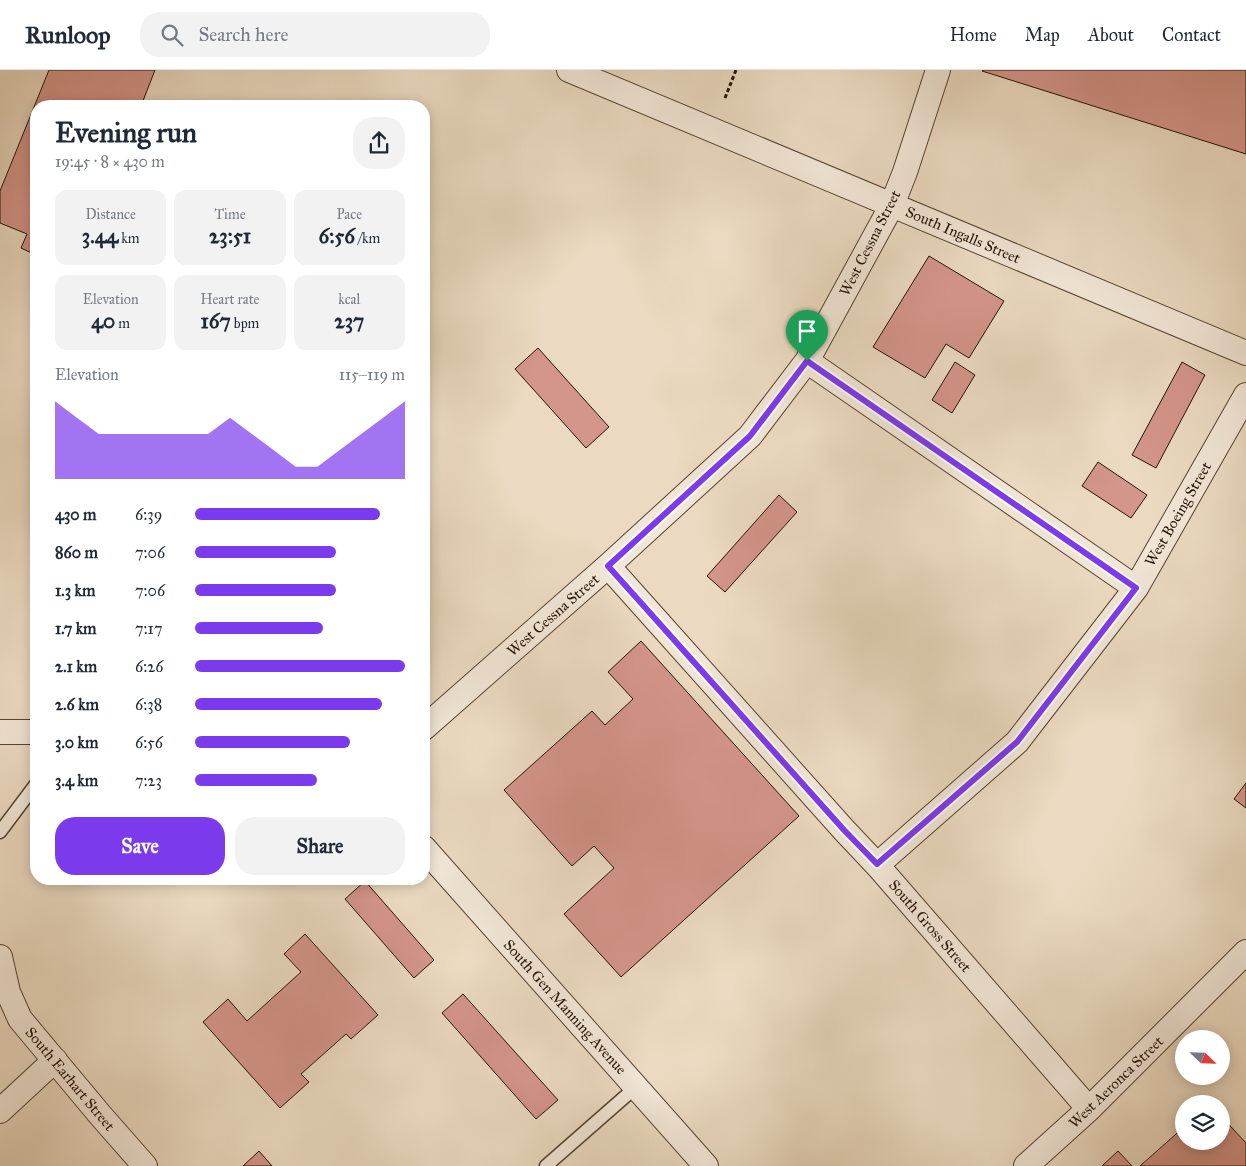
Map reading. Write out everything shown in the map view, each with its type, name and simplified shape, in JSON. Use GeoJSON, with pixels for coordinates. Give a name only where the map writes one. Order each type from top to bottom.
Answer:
{"type":"FeatureCollection","features":[{"type":"Feature","properties":{"kind":"street","name":"South Ingalls Street"},"geometry":{"type":"LineString","coordinates":[[569,70],[1246,353]]}},
{"type":"Feature","properties":{"kind":"street","name":"West Cessna Street"},"geometry":{"type":"LineString","coordinates":[[430,723],[608,566],[750,436],[807,361],[892,205],[938,70]]}},
{"type":"Feature","properties":{"kind":"street"},"geometry":{"type":"LineString","coordinates":[[807,361],[1136,588]]}},
{"type":"Feature","properties":{"kind":"street","name":"West Boeing Street"},"geometry":{"type":"LineString","coordinates":[[877,864],[1017,742],[1136,588],[1246,396]]}},
{"type":"Feature","properties":{"kind":"street","name":"South Gross Street"},"geometry":{"type":"LineString","coordinates":[[608,566],[837,822],[877,864],[1089,1109]]}},
{"type":"Feature","properties":{"kind":"street"},"geometry":{"type":"LineString","coordinates":[[0,732],[30,732]]}},
{"type":"Feature","properties":{"kind":"street","name":"South Gen Manning Avenue"},"geometry":{"type":"LineString","coordinates":[[430,855],[706,1166]]}},
{"type":"Feature","properties":{"kind":"street","name":"West Aeronca Street"},"geometry":{"type":"LineString","coordinates":[[1026,1166],[1089,1109],[1246,952]]}},
{"type":"Feature","properties":{"kind":"street","name":"South Earhart Street"},"geometry":{"type":"LineString","coordinates":[[0,957],[8,992],[20,1019],[145,1166]]}},
{"type":"Feature","properties":{"kind":"street"},"geometry":{"type":"LineString","coordinates":[[0,1111],[55,1060]]}},
{"type":"Feature","properties":{"kind":"lane"},"geometry":{"type":"LineString","coordinates":[[0,832],[30,792]]}},
{"type":"Feature","properties":{"kind":"lane"},"geometry":{"type":"LineString","coordinates":[[546,1166],[636,1087]]}},
{"type":"Feature","properties":{"kind":"path"},"geometry":{"type":"LineString","coordinates":[[725,98],[736,70]]}},
{"type":"Feature","properties":{"kind":"building"},"geometry":{"type":"Polygon","coordinates":[[[49,70],[155,70],[143,100],[37,100],[49,70]]]}},
{"type":"Feature","properties":{"kind":"building"},"geometry":{"type":"Polygon","coordinates":[[[1246,70],[1246,154],[982,71],[1246,70]]]}},
{"type":"Feature","properties":{"kind":"building"},"geometry":{"type":"Polygon","coordinates":[[[30,117],[30,252],[21,248],[27,234],[0,223],[0,191],[30,117]]]}},
{"type":"Feature","properties":{"kind":"building"},"geometry":{"type":"Polygon","coordinates":[[[929,256],[1004,301],[969,358],[946,344],[925,378],[873,347],[929,256]]]}},
{"type":"Feature","properties":{"kind":"building"},"geometry":{"type":"Polygon","coordinates":[[[538,348],[609,427],[586,448],[515,369],[538,348]]]}},
{"type":"Feature","properties":{"kind":"building"},"geometry":{"type":"Polygon","coordinates":[[[955,362],[975,375],[952,413],[932,400],[955,362]]]}},
{"type":"Feature","properties":{"kind":"building"},"geometry":{"type":"Polygon","coordinates":[[[1182,362],[1205,375],[1156,468],[1132,455],[1182,362]]]}},
{"type":"Feature","properties":{"kind":"building"},"geometry":{"type":"Polygon","coordinates":[[[1098,462],[1147,495],[1131,518],[1082,486],[1098,462]]]}},
{"type":"Feature","properties":{"kind":"building"},"geometry":{"type":"Polygon","coordinates":[[[779,495],[797,512],[725,592],[707,576],[779,495]]]}},
{"type":"Feature","properties":{"kind":"building"},"geometry":{"type":"Polygon","coordinates":[[[641,641],[799,816],[621,977],[564,914],[614,868],[594,846],[572,866],[504,790],[592,711],[605,725],[633,699],[608,672],[641,641]]]}},
{"type":"Feature","properties":{"kind":"building"},"geometry":{"type":"Polygon","coordinates":[[[1246,783],[1246,808],[1234,799],[1246,783]]]}},
{"type":"Feature","properties":{"kind":"building"},"geometry":{"type":"Polygon","coordinates":[[[361,885],[368,885],[434,960],[414,978],[345,899],[361,885]]]}},
{"type":"Feature","properties":{"kind":"building"},"geometry":{"type":"Polygon","coordinates":[[[305,934],[378,1015],[351,1039],[346,1034],[301,1074],[309,1082],[280,1108],[203,1022],[228,999],[247,1021],[301,972],[284,954],[305,934]]]}},
{"type":"Feature","properties":{"kind":"building"},"geometry":{"type":"Polygon","coordinates":[[[463,994],[558,1100],[536,1119],[442,1013],[463,994]]]}},
{"type":"Feature","properties":{"kind":"building"},"geometry":{"type":"Polygon","coordinates":[[[1230,1126],[1246,1143],[1246,1166],[1140,1166],[1175,1135],[1175,1150],[1230,1150],[1230,1126]]]}},
{"type":"Feature","properties":{"kind":"building"},"geometry":{"type":"Polygon","coordinates":[[[259,1151],[272,1166],[243,1166],[259,1151]]]}},
{"type":"Feature","properties":{"kind":"building"},"geometry":{"type":"Polygon","coordinates":[[[1118,1151],[1132,1166],[1102,1166],[1118,1151]]]}},
{"type":"Feature","properties":{"kind":"route"},"geometry":{"type":"LineString","coordinates":[[807,361],[1136,588],[1017,742],[877,864],[844,830],[608,566],[750,436],[807,361]]}}]}
